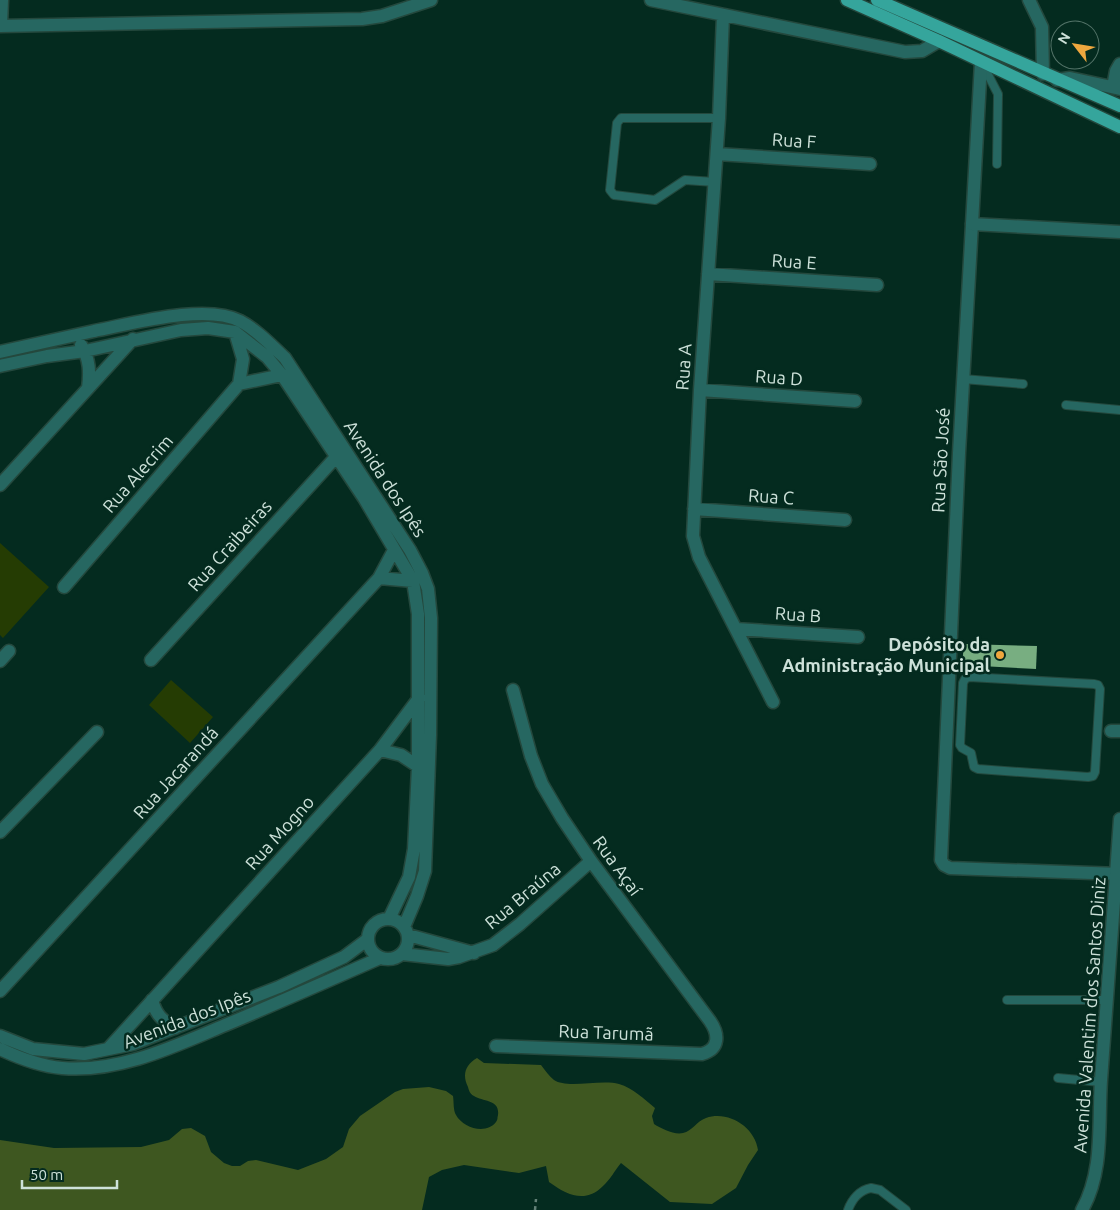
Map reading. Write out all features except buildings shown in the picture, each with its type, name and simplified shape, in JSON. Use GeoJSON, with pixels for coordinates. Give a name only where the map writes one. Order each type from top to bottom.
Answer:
{"type":"FeatureCollection","features":[{"type":"Feature","properties":{"kind":"main road"},"geometry":{"type":"LineString","coordinates":[[847,0],[939,41],[1120,127]]}},
{"type":"Feature","properties":{"kind":"main road"},"geometry":{"type":"LineString","coordinates":[[878,0],[1042,74],[1120,106]]}},
{"type":"Feature","properties":{"kind":"street"},"geometry":{"type":"LineString","coordinates":[[2,0],[0,26],[362,19],[382,16],[430,0]]}},
{"type":"Feature","properties":{"kind":"street"},"geometry":{"type":"LineString","coordinates":[[651,0],[905,52],[922,51],[939,41]]}},
{"type":"Feature","properties":{"kind":"street"},"geometry":{"type":"LineString","coordinates":[[1029,0],[1042,27],[1042,74]]}},
{"type":"Feature","properties":{"kind":"street","name":"Rua A"},"geometry":{"type":"LineString","coordinates":[[723,15],[717,154],[700,390],[693,536],[699,557],[773,702]]}},
{"type":"Feature","properties":{"kind":"street","name":"Rua São José"},"geometry":{"type":"LineString","coordinates":[[981,62],[963,379],[941,860],[944,865],[950,868],[1118,874]]}},
{"type":"Feature","properties":{"kind":"street"},"geometry":{"type":"LineString","coordinates":[[1057,80],[1070,78],[1116,88],[1117,68],[1120,64]]}},
{"type":"Feature","properties":{"kind":"street","name":"Rua F"},"geometry":{"type":"LineString","coordinates":[[717,154],[870,164]]}},
{"type":"Feature","properties":{"kind":"street"},"geometry":{"type":"LineString","coordinates":[[972,224],[1120,232]]}},
{"type":"Feature","properties":{"kind":"street","name":"Rua E"},"geometry":{"type":"LineString","coordinates":[[708,274],[877,285]]}},
{"type":"Feature","properties":{"kind":"street","name":"Avenida dos Ipês"},"geometry":{"type":"LineString","coordinates":[[0,352],[142,321],[188,315],[216,315],[239,321],[260,334],[285,358],[410,550],[422,573],[428,589],[431,688],[414,850],[409,877],[389,919],[374,925],[368,939],[331,964],[279,987],[133,1044],[84,1054],[33,1049],[0,1036]]}},
{"type":"Feature","properties":{"kind":"street"},"geometry":{"type":"LineString","coordinates":[[0,485],[132,341],[142,321]]}},
{"type":"Feature","properties":{"kind":"street","name":"Avenida dos Ipês"},"geometry":{"type":"LineString","coordinates":[[0,366],[47,356],[85,351],[181,330],[208,328],[235,332],[267,357],[304,406],[364,498],[413,581],[418,614],[418,698],[423,769],[425,871],[406,931],[407,944],[402,954],[395,958],[388,960],[380,958],[169,1049],[130,1061],[93,1067],[61,1068],[24,1060],[0,1049]]}},
{"type":"Feature","properties":{"kind":"street"},"geometry":{"type":"LineString","coordinates":[[235,332],[243,359],[239,384],[282,375]]}},
{"type":"Feature","properties":{"kind":"street"},"geometry":{"type":"LineString","coordinates":[[74,336],[85,351],[90,370],[88,388]]}},
{"type":"Feature","properties":{"kind":"street","name":"Rua Alecrim"},"geometry":{"type":"LineString","coordinates":[[64,587],[239,384]]}},
{"type":"Feature","properties":{"kind":"street","name":"Rua D"},"geometry":{"type":"LineString","coordinates":[[700,390],[855,401]]}},
{"type":"Feature","properties":{"kind":"street","name":"Rua Craibeiras"},"geometry":{"type":"LineString","coordinates":[[151,660],[336,457]]}},
{"type":"Feature","properties":{"kind":"street","name":"Rua C"},"geometry":{"type":"LineString","coordinates":[[694,509],[845,520]]}},
{"type":"Feature","properties":{"kind":"street","name":"Rua Jacarandá"},"geometry":{"type":"LineString","coordinates":[[0,991],[379,578],[394,550]]}},
{"type":"Feature","properties":{"kind":"street"},"geometry":{"type":"LineString","coordinates":[[379,578],[413,581]]}},
{"type":"Feature","properties":{"kind":"street","name":"Rua B"},"geometry":{"type":"LineString","coordinates":[[736,628],[858,637]]}},
{"type":"Feature","properties":{"kind":"street"},"geometry":{"type":"LineString","coordinates":[[0,661],[9,651]]}},
{"type":"Feature","properties":{"kind":"street","name":"Rua Mogno"},"geometry":{"type":"LineString","coordinates":[[108,1049],[380,750],[418,698],[431,688]]}},
{"type":"Feature","properties":{"kind":"street","name":"Rua Açaí"},"geometry":{"type":"LineString","coordinates":[[513,690],[530,756],[542,784],[591,861],[710,1021],[716,1033],[717,1042],[714,1047]]}},
{"type":"Feature","properties":{"kind":"street"},"geometry":{"type":"LineString","coordinates":[[0,832],[97,732]]}},
{"type":"Feature","properties":{"kind":"street"},"geometry":{"type":"LineString","coordinates":[[380,750],[401,755],[423,769]]}},
{"type":"Feature","properties":{"kind":"street","name":"Avenida Valentim dos Santos Diniz"},"geometry":{"type":"LineString","coordinates":[[1082,1210],[1090,1194],[1098,1162],[1101,1082],[1118,874],[1120,819]]}},
{"type":"Feature","properties":{"kind":"street","name":"Rua Braúna"},"geometry":{"type":"LineString","coordinates":[[402,954],[448,958],[493,945],[520,924],[591,861]]}},
{"type":"Feature","properties":{"kind":"street"},"geometry":{"type":"LineString","coordinates":[[389,919],[397,922],[406,931],[474,952]]}},
{"type":"Feature","properties":{"kind":"street"},"geometry":{"type":"LineString","coordinates":[[368,939],[369,947],[380,958]]}},
{"type":"Feature","properties":{"kind":"street"},"geometry":{"type":"LineString","coordinates":[[152,1000],[155,1011],[162,1020],[175,1028]]}},
{"type":"Feature","properties":{"kind":"street","name":"Rua Tarumã"},"geometry":{"type":"LineString","coordinates":[[496,1046],[702,1054],[714,1047]]}},
{"type":"Feature","properties":{"kind":"lane"},"geometry":{"type":"LineString","coordinates":[[981,62],[998,94],[997,164]]}},
{"type":"Feature","properties":{"kind":"lane"},"geometry":{"type":"LineString","coordinates":[[714,182],[685,180],[655,200],[614,195],[610,190],[617,123],[622,118],[719,118]]}},
{"type":"Feature","properties":{"kind":"lane"},"geometry":{"type":"LineString","coordinates":[[963,379],[1023,384]]}},
{"type":"Feature","properties":{"kind":"lane"},"geometry":{"type":"LineString","coordinates":[[1066,405],[1120,410]]}},
{"type":"Feature","properties":{"kind":"lane"},"geometry":{"type":"LineString","coordinates":[[969,677],[1098,685],[1110,731],[1092,776],[978,769],[974,767],[971,753],[960,745],[963,683],[969,677]]}},
{"type":"Feature","properties":{"kind":"lane"},"geometry":{"type":"LineString","coordinates":[[1007,1000],[1108,1000]]}},
{"type":"Feature","properties":{"kind":"lane"},"geometry":{"type":"LineString","coordinates":[[1058,1078],[1101,1082]]}},
{"type":"Feature","properties":{"kind":"lane"},"geometry":{"type":"LineString","coordinates":[[848,1210],[851,1202],[858,1194],[872,1188],[880,1190],[906,1210]]}},
{"type":"Feature","properties":{"kind":"path"},"geometry":{"type":"LineString","coordinates":[[535,1210],[536,1199]]}},
{"type":"Feature","properties":{"kind":"green space"},"geometry":{"type":"Polygon","coordinates":[[[0,543],[49,587],[3,638],[0,635],[0,543]]]}},
{"type":"Feature","properties":{"kind":"green space"},"geometry":{"type":"Polygon","coordinates":[[[171,680],[213,717],[190,743],[149,705],[171,680]]]}},
{"type":"Feature","properties":{"kind":"green space"},"geometry":{"type":"Polygon","coordinates":[[[477,1058],[484,1063],[541,1065],[554,1080],[560,1083],[619,1084],[638,1094],[655,1108],[652,1116],[654,1124],[672,1132],[683,1133],[706,1118],[723,1116],[739,1122],[746,1128],[752,1134],[758,1150],[736,1188],[712,1204],[670,1202],[621,1163],[603,1186],[590,1195],[583,1196],[569,1194],[549,1182],[546,1166],[519,1173],[464,1165],[442,1170],[429,1177],[422,1210],[0,1210],[0,1140],[54,1148],[141,1147],[169,1140],[182,1129],[191,1128],[205,1136],[211,1152],[224,1163],[240,1166],[248,1161],[256,1160],[298,1170],[326,1159],[343,1147],[349,1129],[360,1116],[395,1092],[403,1089],[429,1087],[446,1091],[453,1096],[455,1113],[459,1120],[475,1128],[487,1128],[496,1122],[498,1110],[494,1104],[472,1094],[469,1091],[465,1078],[467,1067],[477,1058]]]}},
{"type":"Feature","properties":{"kind":"place","name":"Depósito da Administração Municipal"},"geometry":{"type":"Point","coordinates":[1000,655]}}]}
